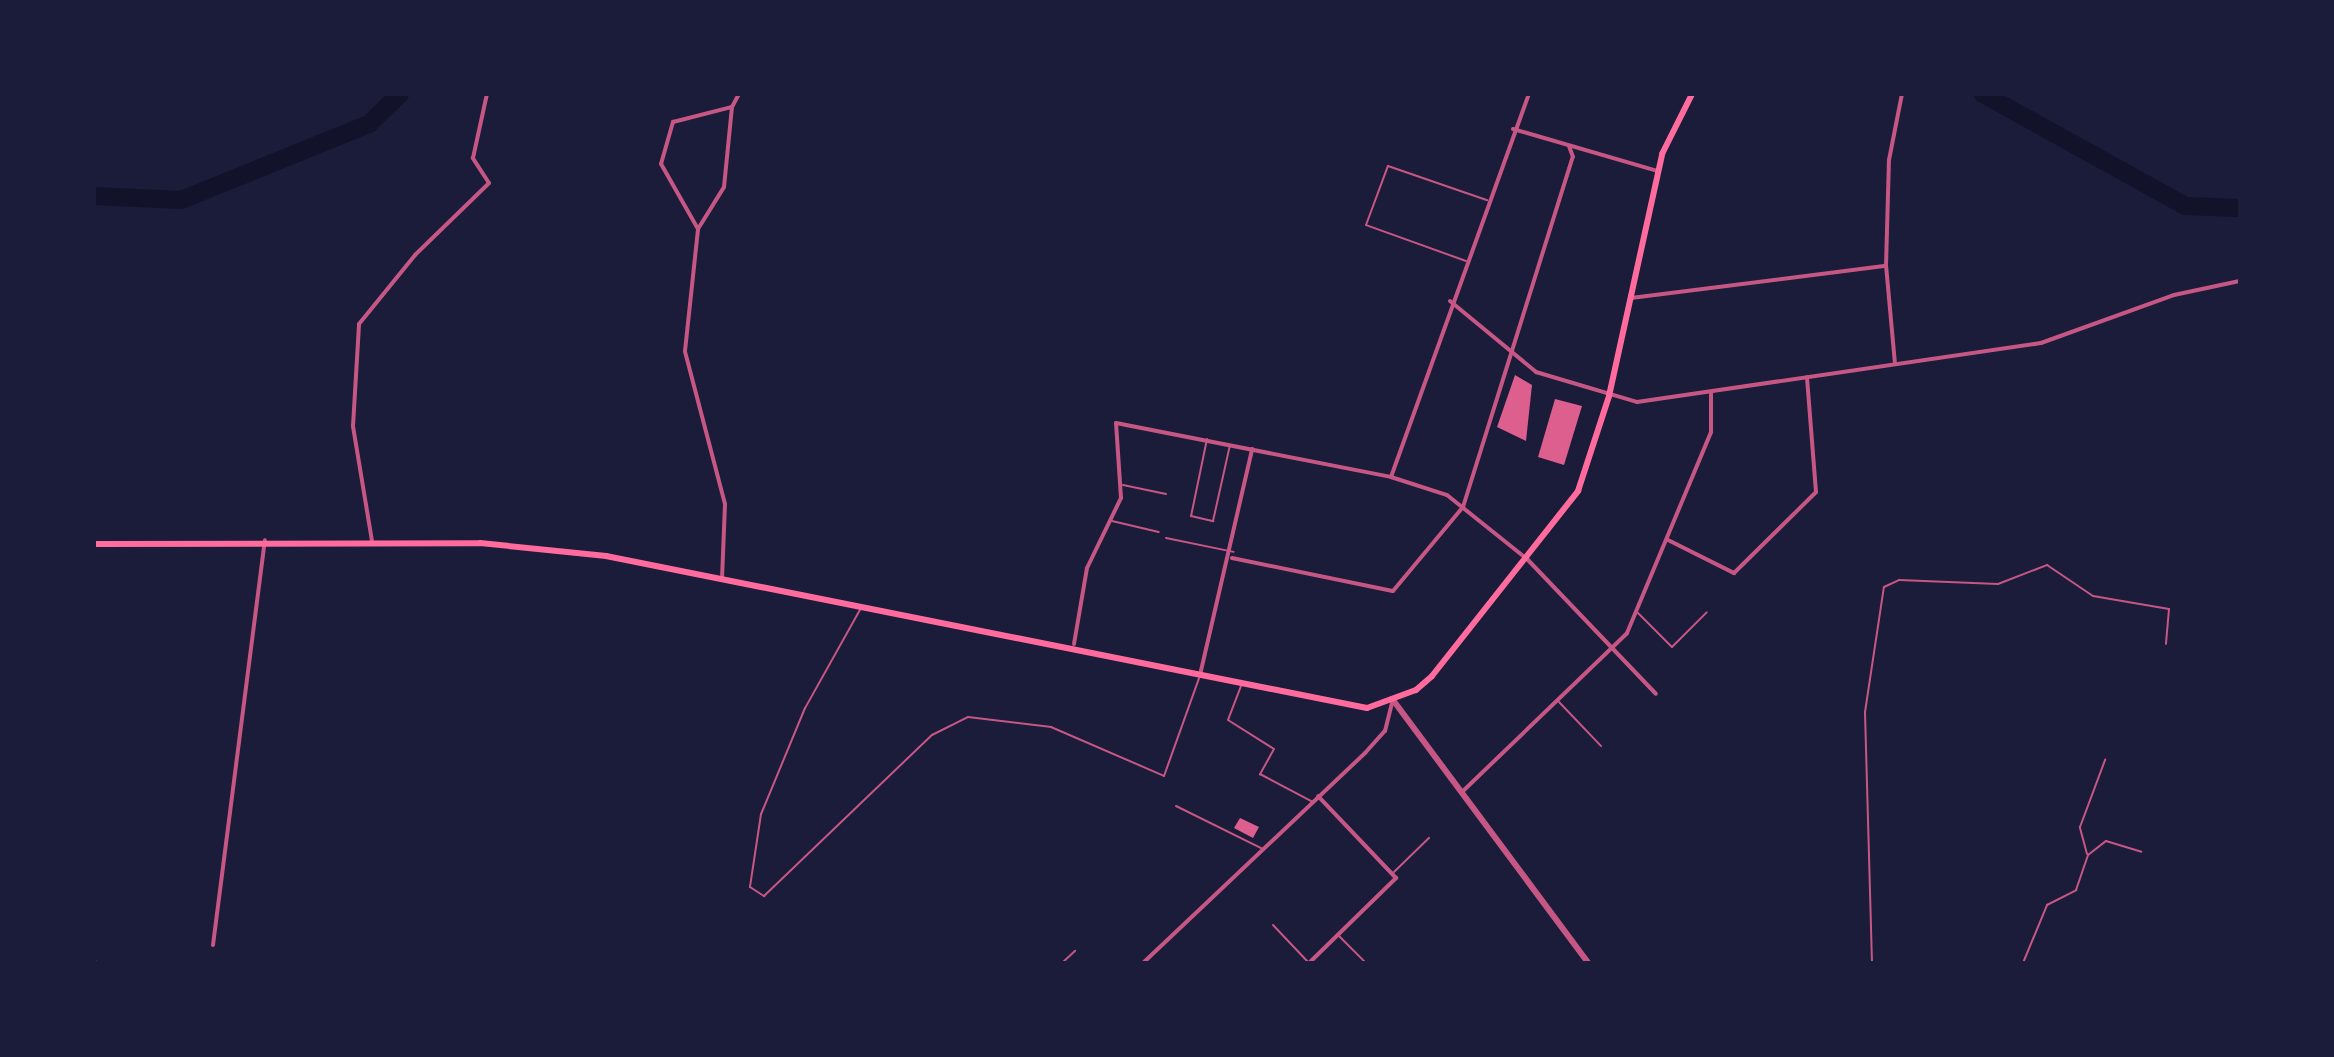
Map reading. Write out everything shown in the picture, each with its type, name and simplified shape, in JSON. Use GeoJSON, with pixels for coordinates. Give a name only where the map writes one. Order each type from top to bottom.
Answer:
{"type":"FeatureCollection","features":[{"type":"Feature","properties":{"kind":"main road"},"geometry":{"type":"LineString","coordinates":[[94,544],[372,541],[539,549],[722,579],[1074,644],[1331,705],[1367,708],[1393,700],[1432,676],[1528,560],[1578,491],[1609,396],[1658,171],[1692,94]]}},
{"type":"Feature","properties":{"kind":"street"},"geometry":{"type":"LineString","coordinates":[[372,541],[353,426],[359,324],[415,255],[489,183],[473,158],[487,94]]}},
{"type":"Feature","properties":{"kind":"street"},"geometry":{"type":"LineString","coordinates":[[722,579],[725,504],[685,351],[698,229],[724,187],[732,107],[739,94]]}},
{"type":"Feature","properties":{"kind":"street"},"geometry":{"type":"LineString","coordinates":[[1391,477],[1450,301],[1513,129],[1529,94]]}},
{"type":"Feature","properties":{"kind":"street"},"geometry":{"type":"LineString","coordinates":[[1895,364],[1886,266],[1889,160],[1902,94]]}},
{"type":"Feature","properties":{"kind":"street"},"geometry":{"type":"LineString","coordinates":[[698,229],[661,164],[665,133],[673,122],[732,107]]}},
{"type":"Feature","properties":{"kind":"street"},"geometry":{"type":"LineString","coordinates":[[1513,129],[1658,171]]}},
{"type":"Feature","properties":{"kind":"street"},"geometry":{"type":"LineString","coordinates":[[1233,555],[1393,591],[1463,507],[1509,351],[1573,157],[1569,146]]}},
{"type":"Feature","properties":{"kind":"street"},"geometry":{"type":"LineString","coordinates":[[1631,298],[1886,266]]}},
{"type":"Feature","properties":{"kind":"street"},"geometry":{"type":"LineString","coordinates":[[1450,301],[1509,351],[1551,379],[1637,402],[2041,343],[2174,295],[2240,281]]}},
{"type":"Feature","properties":{"kind":"street"},"geometry":{"type":"LineString","coordinates":[[1668,540],[1734,573],[1816,492],[1807,377]]}},
{"type":"Feature","properties":{"kind":"street"},"geometry":{"type":"LineString","coordinates":[[1462,792],[1611,648],[1637,612],[1711,432],[1711,392]]}},
{"type":"Feature","properties":{"kind":"street"},"geometry":{"type":"LineString","coordinates":[[1074,644],[1087,568],[1111,521],[1122,485],[1116,423],[1391,477],[1463,507],[1528,560],[1656,694]]}},
{"type":"Feature","properties":{"kind":"street"},"geometry":{"type":"LineString","coordinates":[[1200,675],[1233,555],[1252,449]]}},
{"type":"Feature","properties":{"kind":"street"},"geometry":{"type":"LineString","coordinates":[[213,945],[265,540]]}},
{"type":"Feature","properties":{"kind":"street"},"geometry":{"type":"LineString","coordinates":[[1393,700],[1588,963]]}},
{"type":"Feature","properties":{"kind":"street"},"geometry":{"type":"LineString","coordinates":[[1143,963],[1385,731],[1393,700]]}},
{"type":"Feature","properties":{"kind":"street"},"geometry":{"type":"LineString","coordinates":[[1309,963],[1392,883],[1394,872],[1318,796]]}},
{"type":"Feature","properties":{"kind":"lane"},"geometry":{"type":"LineString","coordinates":[[1466,261],[1366,225],[1388,166],[1487,200]]}},
{"type":"Feature","properties":{"kind":"lane"},"geometry":{"type":"LineString","coordinates":[[1207,439],[1191,516],[1213,521],[1231,444]]}},
{"type":"Feature","properties":{"kind":"lane"},"geometry":{"type":"LineString","coordinates":[[1122,485],[1166,494]]}},
{"type":"Feature","properties":{"kind":"lane"},"geometry":{"type":"LineString","coordinates":[[1111,521],[1159,532]]}},
{"type":"Feature","properties":{"kind":"lane"},"geometry":{"type":"LineString","coordinates":[[1166,538],[1233,555]]}},
{"type":"Feature","properties":{"kind":"lane"},"geometry":{"type":"LineString","coordinates":[[1872,963],[1865,712],[1884,587],[1899,580],[1998,584],[2047,565],[2093,596],[2169,609],[2166,644]]}},
{"type":"Feature","properties":{"kind":"lane"},"geometry":{"type":"LineString","coordinates":[[861,607],[805,708],[761,814],[750,887],[764,896],[932,735],[968,717],[1051,727],[1164,776],[1200,675]]}},
{"type":"Feature","properties":{"kind":"lane"},"geometry":{"type":"LineString","coordinates":[[1637,612],[1672,647],[1707,612]]}},
{"type":"Feature","properties":{"kind":"lane"},"geometry":{"type":"LineString","coordinates":[[1242,685],[1228,720],[1274,749],[1260,774],[1312,802]]}},
{"type":"Feature","properties":{"kind":"lane"},"geometry":{"type":"LineString","coordinates":[[1558,701],[1601,746]]}},
{"type":"Feature","properties":{"kind":"lane"},"geometry":{"type":"LineString","coordinates":[[2088,855],[2080,827],[2105,760]]}},
{"type":"Feature","properties":{"kind":"lane"},"geometry":{"type":"LineString","coordinates":[[1176,806],[1263,849]]}},
{"type":"Feature","properties":{"kind":"lane"},"geometry":{"type":"LineString","coordinates":[[1394,872],[1429,838]]}},
{"type":"Feature","properties":{"kind":"lane"},"geometry":{"type":"LineString","coordinates":[[2023,963],[2047,905],[2076,890],[2088,855],[2106,841],[2141,852]]}},
{"type":"Feature","properties":{"kind":"lane"},"geometry":{"type":"LineString","coordinates":[[1273,925],[1309,963]]}},
{"type":"Feature","properties":{"kind":"lane"},"geometry":{"type":"LineString","coordinates":[[1338,935],[1366,963]]}},
{"type":"Feature","properties":{"kind":"lane"},"geometry":{"type":"LineString","coordinates":[[1062,963],[1075,951]]}},
{"type":"Feature","properties":{"kind":"building"},"geometry":{"type":"Polygon","coordinates":[[[1515,375],[1532,385],[1526,441],[1497,427],[1515,375]]]}},
{"type":"Feature","properties":{"kind":"building"},"geometry":{"type":"Polygon","coordinates":[[[1555,399],[1582,406],[1564,465],[1538,457],[1555,399]]]}},
{"type":"Feature","properties":{"kind":"building"},"geometry":{"type":"Polygon","coordinates":[[[1240,818],[1259,827],[1253,838],[1234,828],[1240,818]]]}},
{"type":"Feature","properties":{"kind":"waterway"},"geometry":{"type":"LineString","coordinates":[[94,196],[181,200],[369,124],[400,94]]}},
{"type":"Feature","properties":{"kind":"waterway"},"geometry":{"type":"LineString","coordinates":[[1983,94],[2185,206],[2240,208]]}}]}
